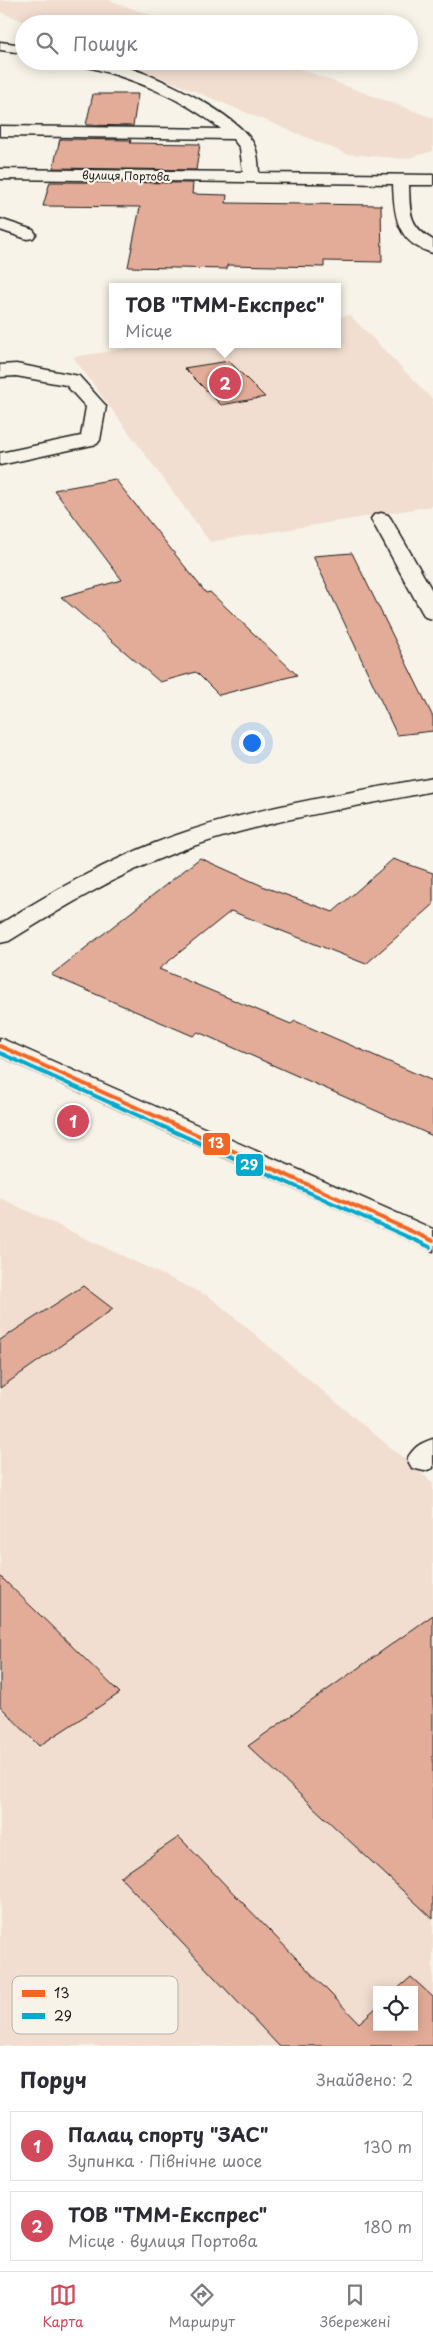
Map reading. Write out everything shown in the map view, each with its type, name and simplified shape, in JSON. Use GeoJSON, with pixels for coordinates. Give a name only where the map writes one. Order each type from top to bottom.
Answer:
{"type":"FeatureCollection","features":[{"type":"Feature","properties":{"kind":"street"},"geometry":{"type":"LineString","coordinates":[[0,46],[15,48]]}},
{"type":"Feature","properties":{"kind":"street"},"geometry":{"type":"LineString","coordinates":[[118,70],[174,90],[236,134],[248,148],[252,178]]}},
{"type":"Feature","properties":{"kind":"street"},"geometry":{"type":"LineString","coordinates":[[0,118],[34,132]]}},
{"type":"Feature","properties":{"kind":"street"},"geometry":{"type":"LineString","coordinates":[[0,131],[236,134]]}},
{"type":"Feature","properties":{"kind":"street","name":"вулиця Портова"},"geometry":{"type":"LineString","coordinates":[[0,174],[433,180]]}},
{"type":"Feature","properties":{"kind":"street"},"geometry":{"type":"LineString","coordinates":[[401,179],[402,212],[410,234],[433,248]]}},
{"type":"Feature","properties":{"kind":"street"},"geometry":{"type":"LineString","coordinates":[[0,224],[26,234]]}},
{"type":"Feature","properties":{"kind":"street"},"geometry":{"type":"LineString","coordinates":[[0,371],[16,370],[72,380],[96,406],[90,440],[0,459]]}},
{"type":"Feature","properties":{"kind":"street"},"geometry":{"type":"LineString","coordinates":[[381,519],[433,612]]}},
{"type":"Feature","properties":{"kind":"street"},"geometry":{"type":"LineString","coordinates":[[0,935],[66,894],[146,856],[189,839],[244,824],[433,784]]}},
{"type":"Feature","properties":{"kind":"street"},"geometry":{"type":"LineString","coordinates":[[0,1046],[433,1241]]}},
{"type":"Feature","properties":{"kind":"shaded area"},"geometry":{"type":"Polygon","coordinates":[[[0,0],[109,0],[150,15],[15,15],[15,18],[0,12],[0,0]]]}},
{"type":"Feature","properties":{"kind":"shaded area"},"geometry":{"type":"Polygon","coordinates":[[[143,70],[302,70],[433,118],[433,151],[405,159],[347,154],[143,70]]]}},
{"type":"Feature","properties":{"kind":"shaded area"},"geometry":{"type":"Polygon","coordinates":[[[350,315],[433,400],[433,506],[210,542],[73,357],[131,348],[341,348],[341,316],[350,315]]]}},
{"type":"Feature","properties":{"kind":"shaded area"},"geometry":{"type":"Polygon","coordinates":[[[0,1198],[210,1297],[433,1483],[433,2046],[0,2046],[0,1198]]]}},
{"type":"Feature","properties":{"kind":"building"},"geometry":{"type":"Polygon","coordinates":[[[93,94],[138,94],[133,126],[86,125],[93,94]]]}},
{"type":"Feature","properties":{"kind":"building"},"geometry":{"type":"Polygon","coordinates":[[[60,139],[131,140],[130,143],[200,144],[196,170],[53,168],[60,139]]]}},
{"type":"Feature","properties":{"kind":"building"},"geometry":{"type":"Polygon","coordinates":[[[50,182],[193,183],[192,194],[227,195],[226,203],[381,205],[382,262],[324,261],[324,267],[227,265],[227,269],[128,267],[140,207],[43,206],[50,182]]]}},
{"type":"Feature","properties":{"kind":"building"},"geometry":{"type":"Polygon","coordinates":[[[229,361],[265,397],[221,405],[184,368],[229,361]]]}},
{"type":"Feature","properties":{"kind":"building"},"geometry":{"type":"Polygon","coordinates":[[[115,479],[206,593],[210,592],[297,675],[219,695],[196,672],[160,682],[61,597],[122,580],[54,490],[115,479]]]}},
{"type":"Feature","properties":{"kind":"building"},"geometry":{"type":"Polygon","coordinates":[[[352,553],[433,717],[433,731],[397,735],[313,556],[352,553]]]}},
{"type":"Feature","properties":{"kind":"building"},"geometry":{"type":"Polygon","coordinates":[[[200,858],[267,888],[333,912],[393,859],[433,873],[433,905],[366,964],[231,911],[159,969],[291,1024],[295,1021],[433,1081],[433,1136],[198,1032],[193,1036],[51,975],[200,858]]]}},
{"type":"Feature","properties":{"kind":"building"},"geometry":{"type":"Polygon","coordinates":[[[83,1286],[113,1309],[0,1388],[0,1340],[83,1286]]]}},
{"type":"Feature","properties":{"kind":"building"},"geometry":{"type":"Polygon","coordinates":[[[0,1576],[120,1693],[39,1746],[0,1706],[0,1576]]]}},
{"type":"Feature","properties":{"kind":"building"},"geometry":{"type":"Polygon","coordinates":[[[433,1615],[433,1919],[248,1746],[433,1615]]]}},
{"type":"Feature","properties":{"kind":"building"},"geometry":{"type":"Polygon","coordinates":[[[179,1837],[359,2023],[373,2011],[373,2031],[418,2031],[418,1986],[401,1986],[411,1977],[433,1997],[433,2046],[279,2046],[120,1877],[179,1837]]]}},
{"type":"Feature","properties":{"kind":"transit line","name":"13"},"geometry":{"type":"LineString","coordinates":[[0,1046],[433,1241]]}},
{"type":"Feature","properties":{"kind":"transit line","name":"29"},"geometry":{"type":"LineString","coordinates":[[0,1053],[430,1247]]}},
{"type":"Feature","properties":{"kind":"place","name":"ТОВ \"ТММ-Експрес\""},"geometry":{"type":"Point","coordinates":[225,383]}},
{"type":"Feature","properties":{"kind":"place","name":"Палац спорту \"ЗАС\""},"geometry":{"type":"Point","coordinates":[73,1121]}}]}
